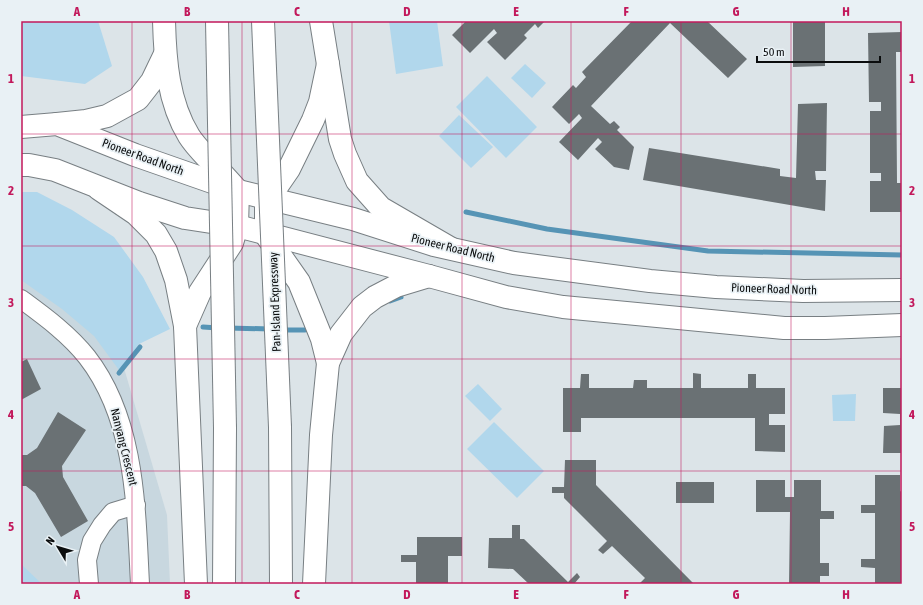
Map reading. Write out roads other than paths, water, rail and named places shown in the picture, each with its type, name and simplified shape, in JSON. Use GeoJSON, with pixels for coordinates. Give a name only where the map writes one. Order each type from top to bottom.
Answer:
{"type":"FeatureCollection","features":[{"type":"Feature","properties":{"kind":"main road"},"geometry":{"type":"LineString","coordinates":[[164,21],[165,54],[170,85],[177,113],[189,136],[204,156],[212,162],[238,191],[237,226],[232,243],[200,292],[185,326]]}},
{"type":"Feature","properties":{"kind":"main road"},"geometry":{"type":"LineString","coordinates":[[217,21],[225,428],[224,584]]}},
{"type":"Feature","properties":{"kind":"main road","name":"Pan-Island Expressway"},"geometry":{"type":"LineString","coordinates":[[263,21],[280,427],[281,584]]}},
{"type":"Feature","properties":{"kind":"main road"},"geometry":{"type":"LineString","coordinates":[[321,21],[340,139],[357,181],[382,208],[450,248]]}},
{"type":"Feature","properties":{"kind":"main road"},"geometry":{"type":"LineString","coordinates":[[57,124],[86,121],[107,116],[138,99],[152,81],[165,54]]}},
{"type":"Feature","properties":{"kind":"main road"},"geometry":{"type":"LineString","coordinates":[[328,64],[320,102],[313,120],[289,169],[266,199],[266,235],[298,282],[322,339],[328,363]]}},
{"type":"Feature","properties":{"kind":"main road","name":"Pioneer Road North"},"geometry":{"type":"LineString","coordinates":[[21,126],[57,124],[135,155],[238,191],[353,219],[434,245],[514,263],[650,281],[716,287],[802,291],[902,290]]}},
{"type":"Feature","properties":{"kind":"main road"},"geometry":{"type":"LineString","coordinates":[[21,165],[55,170],[139,204],[185,218],[237,226],[266,235],[506,297],[563,307],[784,328],[902,325]]}},
{"type":"Feature","properties":{"kind":"main road"},"geometry":{"type":"LineString","coordinates":[[99,188],[136,214],[156,234],[166,251],[176,280],[185,326],[196,584]]}},
{"type":"Feature","properties":{"kind":"main road"},"geometry":{"type":"LineString","coordinates":[[314,584],[321,435],[328,363],[341,334],[362,307],[375,297],[396,286],[429,276]]}},
{"type":"Feature","properties":{"kind":"street","name":"Nanyang Crescent"},"geometry":{"type":"LineString","coordinates":[[21,299],[43,315],[75,343],[102,379],[111,396],[120,424],[134,488],[140,584]]}},
{"type":"Feature","properties":{"kind":"street"},"geometry":{"type":"LineString","coordinates":[[90,584],[87,560],[92,541],[102,525],[113,512],[136,505]]}},
{"type":"Feature","properties":{"kind":"waterway"},"geometry":{"type":"LineString","coordinates":[[466,212],[547,229],[708,251],[902,255]]}},
{"type":"Feature","properties":{"kind":"waterway"},"geometry":{"type":"LineString","coordinates":[[390,301],[401,297]]}},
{"type":"Feature","properties":{"kind":"waterway"},"geometry":{"type":"LineString","coordinates":[[203,327],[218,328]]}},
{"type":"Feature","properties":{"kind":"waterway"},"geometry":{"type":"LineString","coordinates":[[228,328],[270,329]]}},
{"type":"Feature","properties":{"kind":"waterway"},"geometry":{"type":"LineString","coordinates":[[280,330],[305,330]]}},
{"type":"Feature","properties":{"kind":"waterway"},"geometry":{"type":"LineString","coordinates":[[119,373],[140,347]]}}]}
